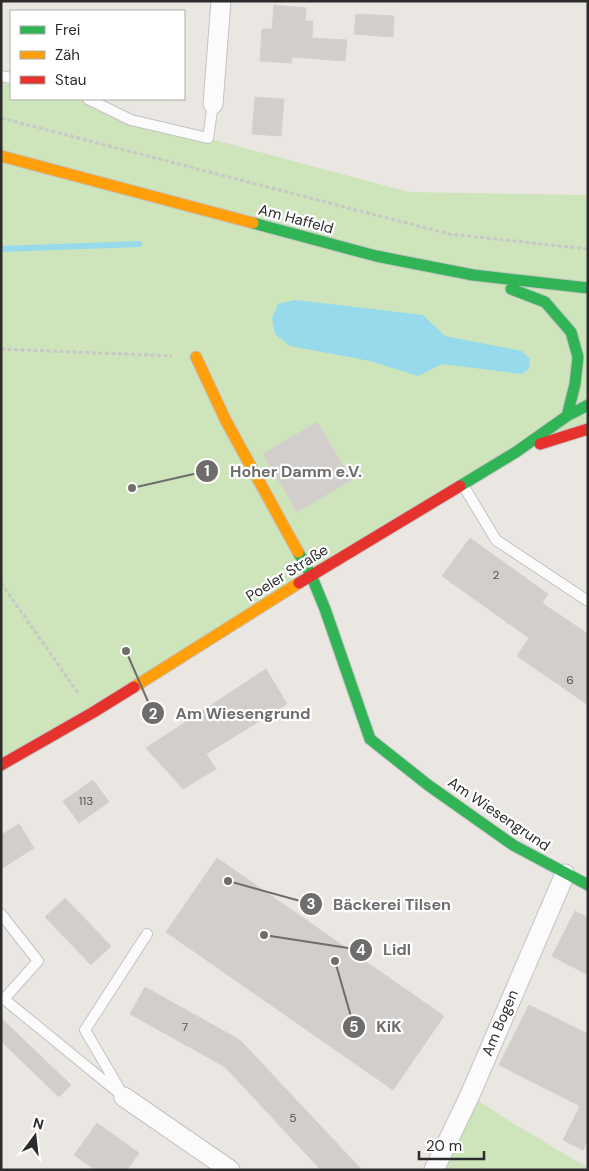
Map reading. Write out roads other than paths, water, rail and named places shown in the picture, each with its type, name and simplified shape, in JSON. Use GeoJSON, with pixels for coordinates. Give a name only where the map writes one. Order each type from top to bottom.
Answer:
{"type":"FeatureCollection","features":[{"type":"Feature","properties":{"kind":"street"},"geometry":{"type":"LineString","coordinates":[[212,104],[221,1]]}},
{"type":"Feature","properties":{"kind":"street","name":"Am Haffeld"},"geometry":{"type":"LineString","coordinates":[[1,156],[376,256],[472,275],[588,288]]}},
{"type":"Feature","properties":{"kind":"street"},"geometry":{"type":"LineString","coordinates":[[472,275],[544,302],[571,332],[578,357],[575,384],[566,416]]}},
{"type":"Feature","properties":{"kind":"street","name":"Am Wiesengrund"},"geometry":{"type":"LineString","coordinates":[[196,357],[226,421],[311,575],[325,609],[370,739],[428,785],[513,845],[588,886]]}},
{"type":"Feature","properties":{"kind":"street","name":"Poeler Straße"},"geometry":{"type":"LineString","coordinates":[[1,765],[92,713],[311,575],[516,452],[566,416],[588,405]]}},
{"type":"Feature","properties":{"kind":"street"},"geometry":{"type":"LineString","coordinates":[[516,452],[588,429]]}},
{"type":"Feature","properties":{"kind":"street","name":"Am Bogen"},"geometry":{"type":"LineString","coordinates":[[434,1170],[470,1094],[565,874]]}},
{"type":"Feature","properties":{"kind":"street"},"geometry":{"type":"LineString","coordinates":[[124,1097],[230,1170]]}},
{"type":"Feature","properties":{"kind":"lane"},"geometry":{"type":"LineString","coordinates":[[90,100],[131,120],[208,138],[212,104]]}},
{"type":"Feature","properties":{"kind":"lane"},"geometry":{"type":"LineString","coordinates":[[463,484],[496,540],[588,601]]}},
{"type":"Feature","properties":{"kind":"lane"},"geometry":{"type":"LineString","coordinates":[[1,914],[38,961],[4,1000],[124,1097]]}},
{"type":"Feature","properties":{"kind":"lane"},"geometry":{"type":"LineString","coordinates":[[124,1097],[85,1030],[147,934]]}},
{"type":"Feature","properties":{"kind":"water"},"geometry":{"type":"Polygon","coordinates":[[[296,300],[423,315],[445,336],[522,351],[530,359],[529,369],[522,374],[442,364],[418,376],[370,361],[290,346],[275,334],[272,318],[278,304],[296,300]]]}},
{"type":"Feature","properties":{"kind":"waterway"},"geometry":{"type":"LineString","coordinates":[[1,249],[139,244]]}},
{"type":"Feature","properties":{"kind":"place","name":"Hoher Damm e.V."},"geometry":{"type":"Point","coordinates":[132,488]}},
{"type":"Feature","properties":{"kind":"place","name":"Am Wiesengrund"},"geometry":{"type":"Point","coordinates":[126,651]}},
{"type":"Feature","properties":{"kind":"place","name":"Bäckerei Tilsen"},"geometry":{"type":"Point","coordinates":[228,881]}},
{"type":"Feature","properties":{"kind":"place","name":"Lidl"},"geometry":{"type":"Point","coordinates":[264,935]}},
{"type":"Feature","properties":{"kind":"place","name":"KiK"},"geometry":{"type":"Point","coordinates":[335,961]}}]}
